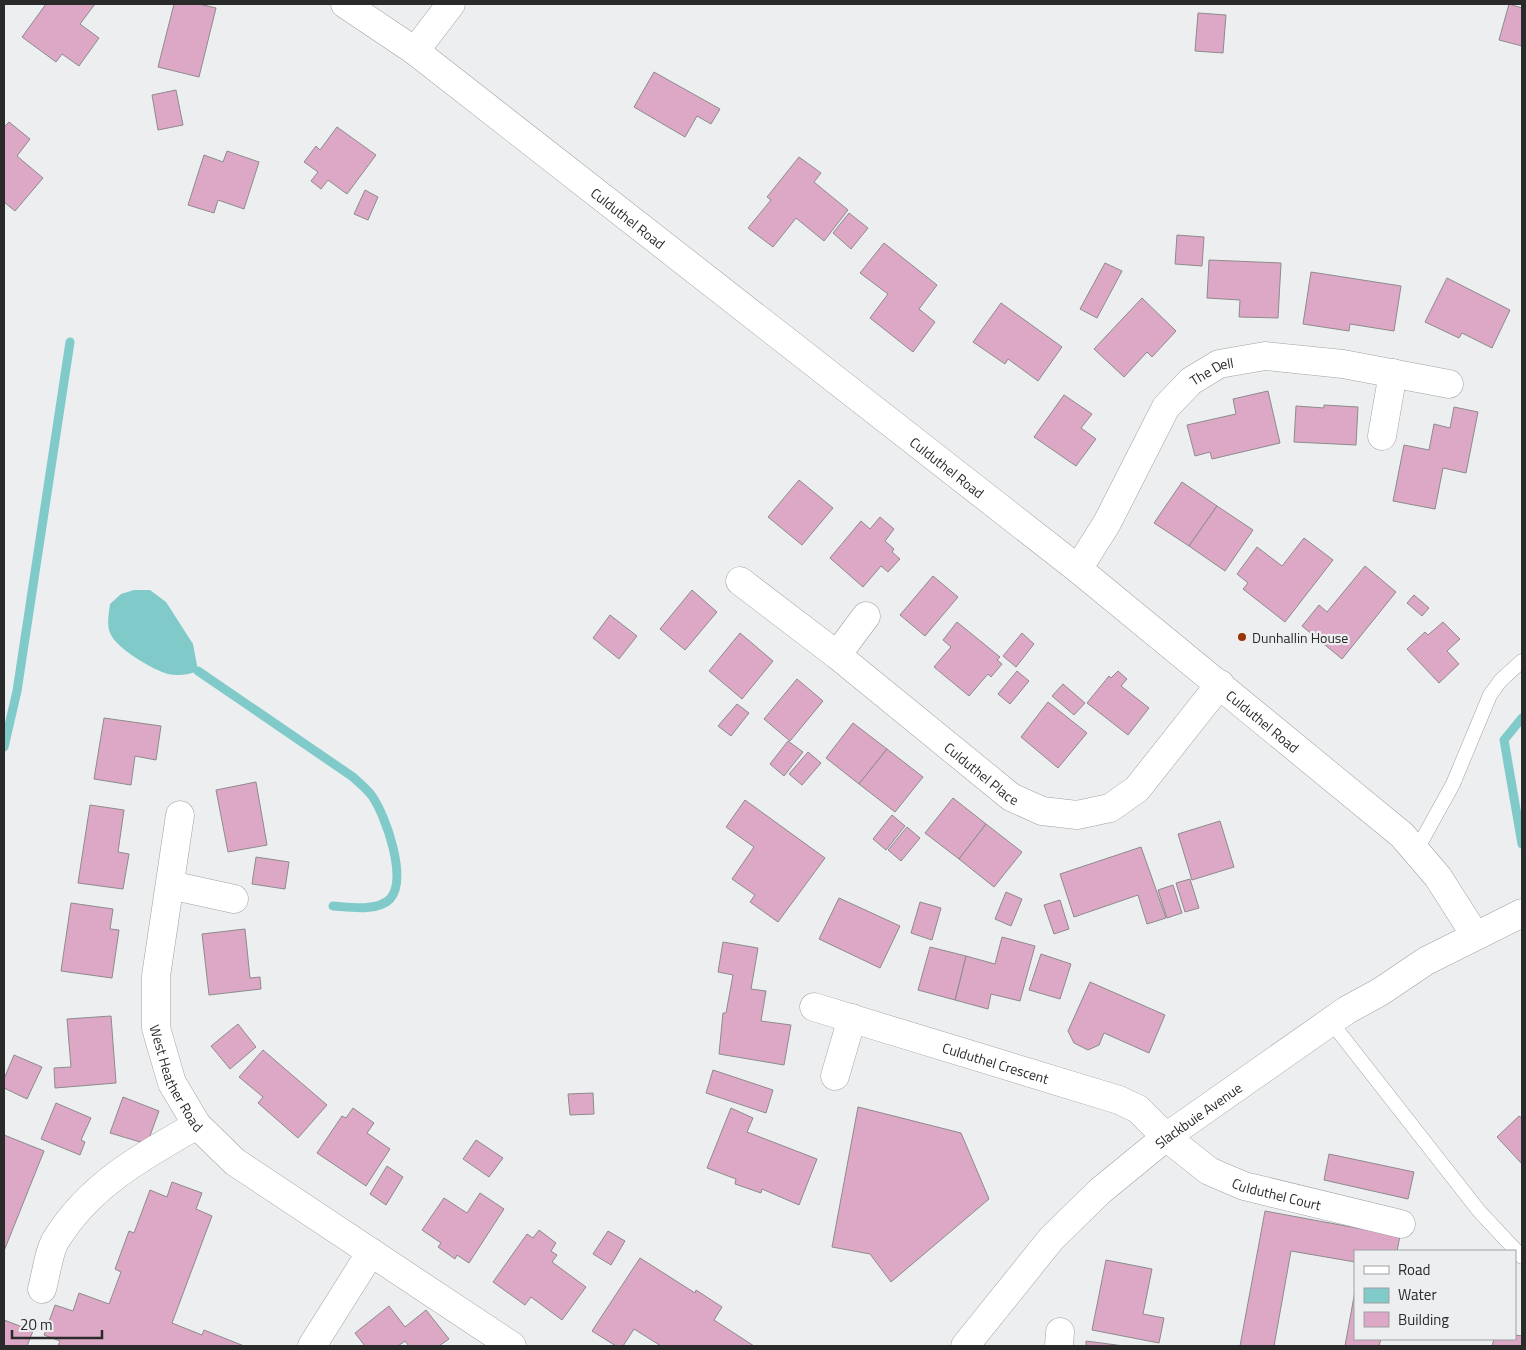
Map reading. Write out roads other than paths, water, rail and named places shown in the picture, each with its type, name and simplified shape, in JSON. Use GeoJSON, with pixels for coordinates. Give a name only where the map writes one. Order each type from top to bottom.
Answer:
{"type":"FeatureCollection","features":[{"type":"Feature","properties":{"kind":"street","name":"Culduthel Road"},"geometry":{"type":"LineString","coordinates":[[344,4],[415,51],[1078,568],[1220,684],[1402,834],[1438,878],[1474,935]]}},
{"type":"Feature","properties":{"kind":"street"},"geometry":{"type":"LineString","coordinates":[[415,51],[451,4]]}},
{"type":"Feature","properties":{"kind":"street","name":"The Dell"},"geometry":{"type":"LineString","coordinates":[[1078,568],[1108,523],[1166,407],[1198,377],[1219,364],[1265,356],[1343,364],[1449,384]]}},
{"type":"Feature","properties":{"kind":"street"},"geometry":{"type":"LineString","coordinates":[[1382,436],[1392,373]]}},
{"type":"Feature","properties":{"kind":"street","name":"Culduthel Place"},"geometry":{"type":"LineString","coordinates":[[740,581],[837,655],[1011,796],[1042,811],[1077,815],[1110,808],[1137,789],[1220,684]]}},
{"type":"Feature","properties":{"kind":"street"},"geometry":{"type":"LineString","coordinates":[[837,655],[866,616]]}},
{"type":"Feature","properties":{"kind":"street","name":"West Heather Road"},"geometry":{"type":"LineString","coordinates":[[180,815],[156,976],[156,1028],[172,1083],[197,1125],[235,1162],[512,1346]]}},
{"type":"Feature","properties":{"kind":"street"},"geometry":{"type":"LineString","coordinates":[[170,885],[234,899]]}},
{"type":"Feature","properties":{"kind":"street"},"geometry":{"type":"LineString","coordinates":[[1474,935],[1522,914]]}},
{"type":"Feature","properties":{"kind":"street","name":"Slackbuie Avenue"},"geometry":{"type":"LineString","coordinates":[[965,1346],[1051,1239],[1100,1191],[1166,1137],[1331,1022],[1426,961],[1474,935]]}},
{"type":"Feature","properties":{"kind":"street","name":"Culduthel Crescent"},"geometry":{"type":"LineString","coordinates":[[814,1007],[1119,1100],[1138,1109],[1166,1137]]}},
{"type":"Feature","properties":{"kind":"street"},"geometry":{"type":"LineString","coordinates":[[835,1076],[852,1018]]}},
{"type":"Feature","properties":{"kind":"street"},"geometry":{"type":"LineString","coordinates":[[42,1290],[56,1239],[92,1195],[130,1163],[197,1125]]}},
{"type":"Feature","properties":{"kind":"street","name":"Culduthel Court"},"geometry":{"type":"LineString","coordinates":[[1166,1137],[1209,1171],[1244,1186],[1401,1224]]}},
{"type":"Feature","properties":{"kind":"street"},"geometry":{"type":"LineString","coordinates":[[312,1346],[371,1252]]}},
{"type":"Feature","properties":{"kind":"lane"},"geometry":{"type":"LineString","coordinates":[[1416,851],[1454,784],[1490,695],[1501,680],[1522,661]]}},
{"type":"Feature","properties":{"kind":"lane"},"geometry":{"type":"LineString","coordinates":[[1331,1022],[1479,1211],[1515,1250]]}},
{"type":"Feature","properties":{"kind":"water"},"geometry":{"type":"Polygon","coordinates":[[[134,590],[150,590],[166,602],[193,644],[198,671],[179,675],[162,672],[145,664],[115,641],[109,628],[110,604],[121,594],[134,590]]]}},
{"type":"Feature","properties":{"kind":"waterway"},"geometry":{"type":"LineString","coordinates":[[4,747],[17,691],[70,342]]}},
{"type":"Feature","properties":{"kind":"waterway"},"geometry":{"type":"LineString","coordinates":[[198,671],[353,777],[370,793],[378,805],[393,848],[397,877],[395,890],[390,899],[378,906],[363,908],[333,906]]}},
{"type":"Feature","properties":{"kind":"waterway"},"geometry":{"type":"LineString","coordinates":[[1522,718],[1504,740],[1522,844]]}},
{"type":"Feature","properties":{"kind":"place","name":"Dunhallin House"},"geometry":{"type":"Point","coordinates":[1242,637]}}]}
